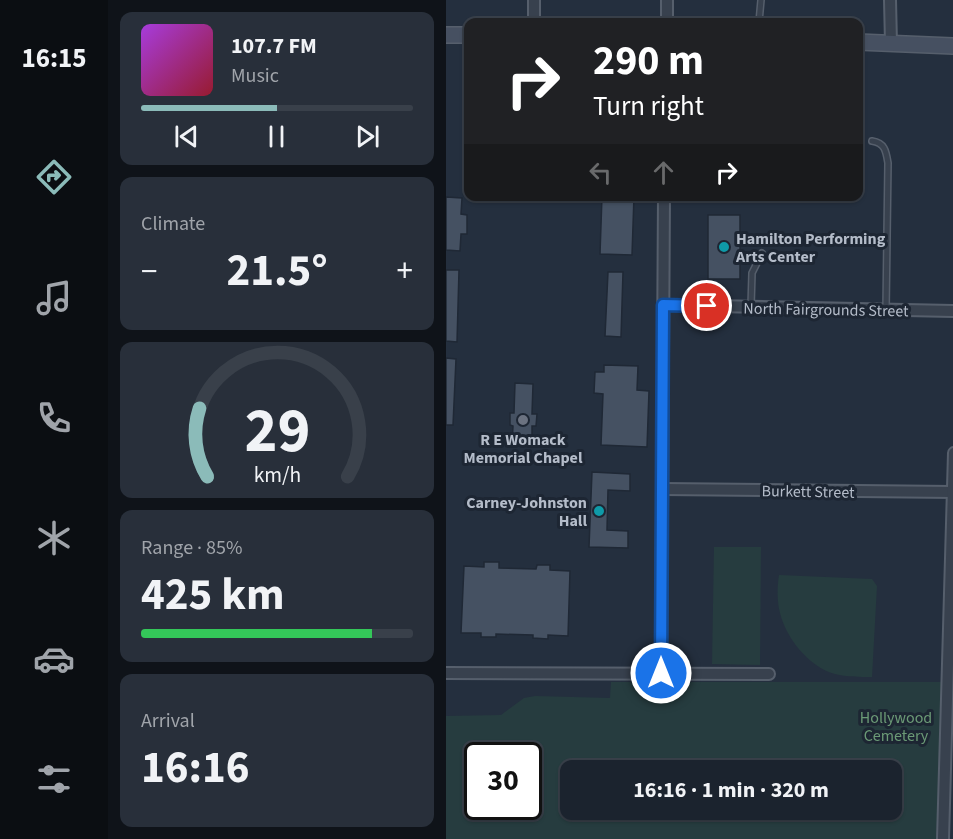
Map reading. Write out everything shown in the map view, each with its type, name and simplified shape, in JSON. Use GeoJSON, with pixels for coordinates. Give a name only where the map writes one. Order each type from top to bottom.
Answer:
{"type":"FeatureCollection","features":[{"type":"Feature","properties":{"kind":"street"},"geometry":{"type":"LineString","coordinates":[[534,0],[534,18]]}},
{"type":"Feature","properties":{"kind":"street"},"geometry":{"type":"LineString","coordinates":[[667,0],[667,18]]}},
{"type":"Feature","properties":{"kind":"street"},"geometry":{"type":"LineString","coordinates":[[890,0],[891,43]]}},
{"type":"Feature","properties":{"kind":"street"},"geometry":{"type":"LineString","coordinates":[[446,35],[464,35]]}},
{"type":"Feature","properties":{"kind":"street"},"geometry":{"type":"LineString","coordinates":[[863,42],[953,46]]}},
{"type":"Feature","properties":{"kind":"street"},"geometry":{"type":"LineString","coordinates":[[661,673],[664,201]]}},
{"type":"Feature","properties":{"kind":"street","name":"North Fairgrounds Street"},"geometry":{"type":"LineString","coordinates":[[663,305],[953,311]]}},
{"type":"Feature","properties":{"kind":"street"},"geometry":{"type":"LineString","coordinates":[[943,839],[950,675],[953,453]]}},
{"type":"Feature","properties":{"kind":"street","name":"Burkett Street"},"geometry":{"type":"LineString","coordinates":[[662,489],[953,492]]}},
{"type":"Feature","properties":{"kind":"street"},"geometry":{"type":"LineString","coordinates":[[446,673],[769,674]]}},
{"type":"Feature","properties":{"kind":"lane"},"geometry":{"type":"LineString","coordinates":[[759,18],[761,0]]}},
{"type":"Feature","properties":{"kind":"lane"},"geometry":{"type":"LineString","coordinates":[[872,141],[879,142],[886,149],[888,163],[886,310]]}},
{"type":"Feature","properties":{"kind":"lane"},"geometry":{"type":"LineString","coordinates":[[751,307],[752,273],[762,253]]}},
{"type":"Feature","properties":{"kind":"green space"},"geometry":{"type":"Polygon","coordinates":[[[714,547],[761,547],[760,665],[712,664],[714,547]]]}},
{"type":"Feature","properties":{"kind":"green space"},"geometry":{"type":"Polygon","coordinates":[[[779,575],[872,579],[877,586],[872,677],[835,674],[816,665],[800,650],[787,632],[780,613],[779,575]]]}},
{"type":"Feature","properties":{"kind":"green space","name":"Hollywood Cemetery"},"geometry":{"type":"Polygon","coordinates":[[[611,682],[944,682],[936,839],[446,839],[446,716],[501,715],[524,698],[535,696],[610,698],[611,682]]]}},
{"type":"Feature","properties":{"kind":"building"},"geometry":{"type":"Polygon","coordinates":[[[446,197],[462,198],[461,214],[467,215],[467,234],[461,234],[460,251],[446,250],[446,197]]]}},
{"type":"Feature","properties":{"kind":"building"},"geometry":{"type":"Polygon","coordinates":[[[602,201],[634,201],[632,255],[600,254],[602,201]]]}},
{"type":"Feature","properties":{"kind":"building","name":"Hamilton Performing Arts Center"},"geometry":{"type":"Polygon","coordinates":[[[708,215],[740,215],[740,279],[708,279],[708,215]]]}},
{"type":"Feature","properties":{"kind":"building"},"geometry":{"type":"Polygon","coordinates":[[[446,270],[459,270],[457,342],[446,341],[446,270]]]}},
{"type":"Feature","properties":{"kind":"building"},"geometry":{"type":"Polygon","coordinates":[[[608,272],[623,272],[621,337],[605,336],[608,272]]]}},
{"type":"Feature","properties":{"kind":"building"},"geometry":{"type":"Polygon","coordinates":[[[446,358],[456,359],[453,425],[446,425],[446,358]]]}},
{"type":"Feature","properties":{"kind":"building"},"geometry":{"type":"Polygon","coordinates":[[[604,365],[638,366],[637,390],[649,391],[647,447],[601,445],[603,394],[594,393],[595,372],[604,372],[604,365]]]}},
{"type":"Feature","properties":{"kind":"building","name":"R E Womack Memorial Chapel"},"geometry":{"type":"Polygon","coordinates":[[[515,383],[533,384],[532,414],[537,414],[536,426],[532,426],[532,446],[512,445],[513,426],[510,425],[510,413],[514,413],[515,383]]]}},
{"type":"Feature","properties":{"kind":"building","name":"Carney-Johnston Hall"},"geometry":{"type":"Polygon","coordinates":[[[592,472],[630,474],[630,491],[608,490],[607,530],[628,531],[628,548],[589,547],[592,472]]]}},
{"type":"Feature","properties":{"kind":"building"},"geometry":{"type":"Polygon","coordinates":[[[484,562],[499,562],[499,568],[536,569],[537,565],[550,565],[550,570],[570,571],[568,636],[548,635],[548,639],[533,638],[533,635],[496,634],[496,637],[481,637],[481,633],[461,633],[464,566],[484,567],[484,562]]]}},
{"type":"Feature","properties":{"kind":"place","name":"Hamilton Performing Arts Center"},"geometry":{"type":"Point","coordinates":[724,247]}},
{"type":"Feature","properties":{"kind":"place","name":"R E Womack Memorial Chapel"},"geometry":{"type":"Point","coordinates":[523,420]}},
{"type":"Feature","properties":{"kind":"place","name":"Carney-Johnston Hall"},"geometry":{"type":"Point","coordinates":[599,511]}},
{"type":"Feature","properties":{"kind":"route"},"geometry":{"type":"LineString","coordinates":[[661,673],[663,305],[707,306]]}}]}
